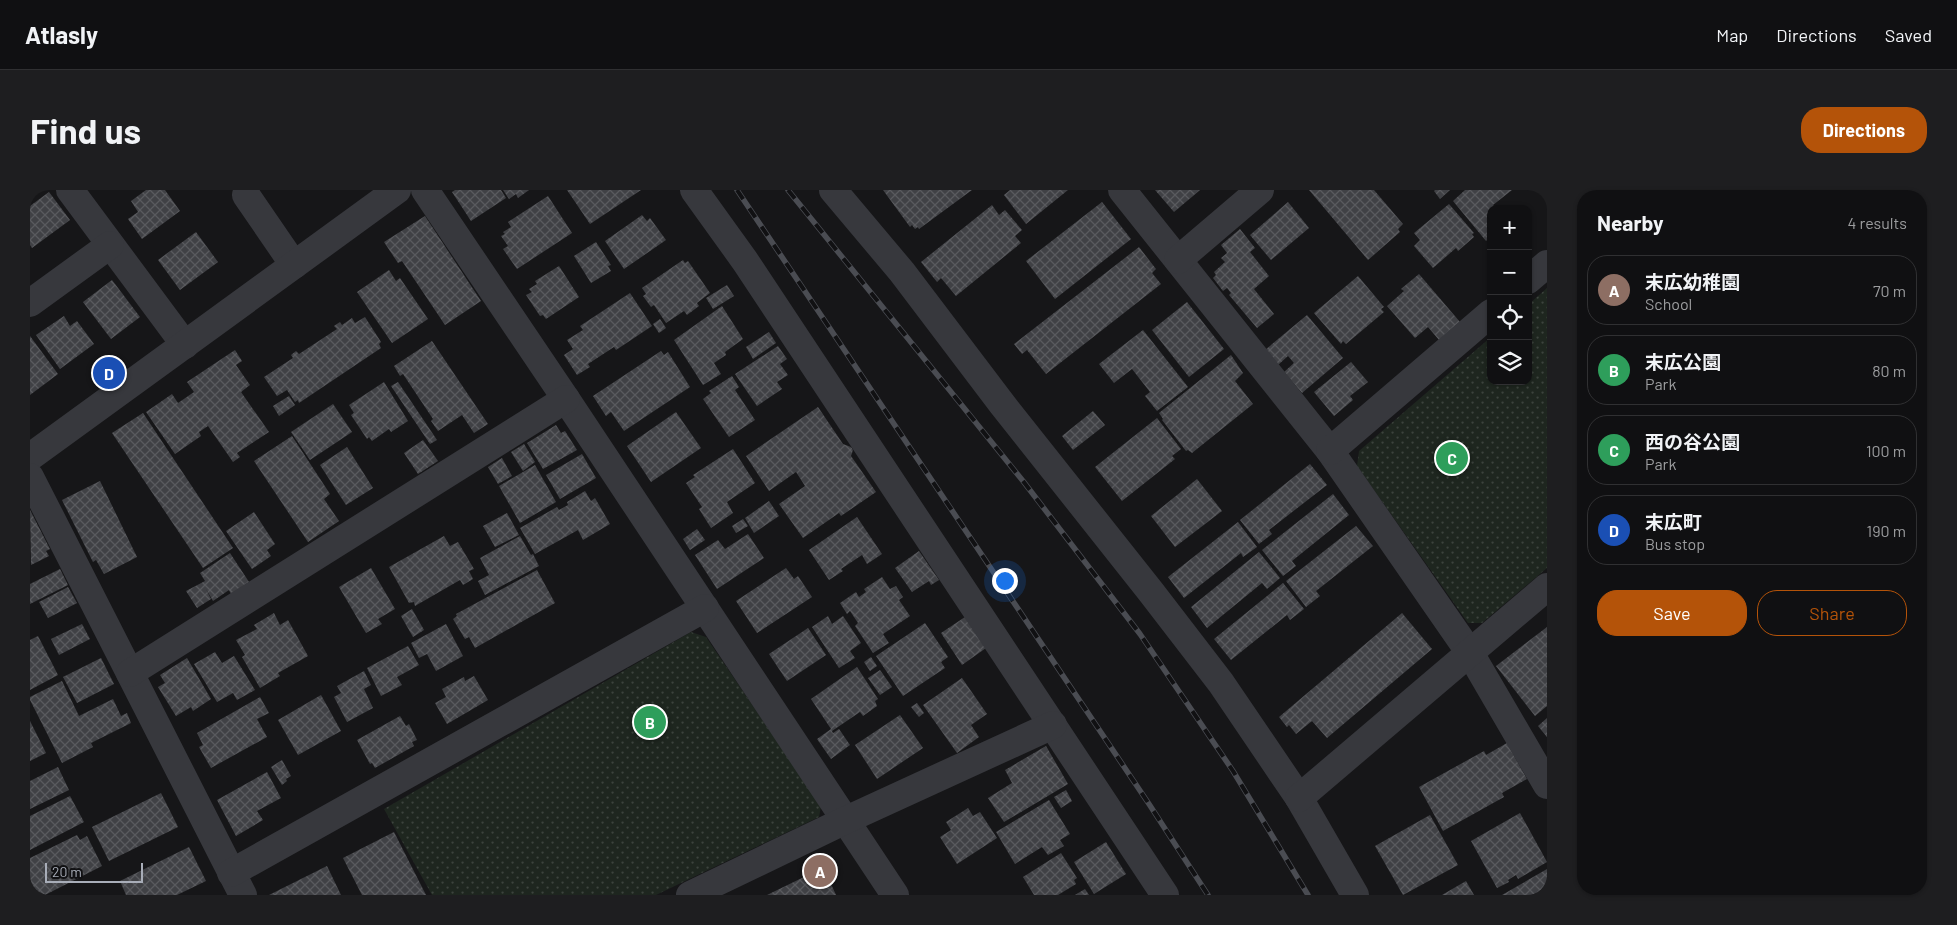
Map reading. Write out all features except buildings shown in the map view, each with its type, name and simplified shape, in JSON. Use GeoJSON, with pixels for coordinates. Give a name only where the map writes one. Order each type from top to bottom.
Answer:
{"type":"FeatureCollection","features":[{"type":"Feature","properties":{"kind":"street"},"geometry":{"type":"LineString","coordinates":[[70,190],[185,344]]}},
{"type":"Feature","properties":{"kind":"street"},"geometry":{"type":"LineString","coordinates":[[30,457],[397,190]]}},
{"type":"Feature","properties":{"kind":"street"},"geometry":{"type":"LineString","coordinates":[[425,190],[895,895]]}},
{"type":"Feature","properties":{"kind":"street"},"geometry":{"type":"LineString","coordinates":[[694,190],[745,261],[1166,895]]}},
{"type":"Feature","properties":{"kind":"street"},"geometry":{"type":"LineString","coordinates":[[833,190],[902,272],[1002,404],[1151,592],[1220,683],[1300,798],[1355,895]]}},
{"type":"Feature","properties":{"kind":"street"},"geometry":{"type":"LineString","coordinates":[[1122,190],[1330,451],[1470,653],[1547,785]]}},
{"type":"Feature","properties":{"kind":"street"},"geometry":{"type":"LineString","coordinates":[[1178,260],[1260,190]]}},
{"type":"Feature","properties":{"kind":"street"},"geometry":{"type":"LineString","coordinates":[[246,195],[294,265]]}},
{"type":"Feature","properties":{"kind":"street"},"geometry":{"type":"LineString","coordinates":[[30,303],[110,245]]}},
{"type":"Feature","properties":{"kind":"street"},"geometry":{"type":"LineString","coordinates":[[1532,277],[1547,264]]}},
{"type":"Feature","properties":{"kind":"street"},"geometry":{"type":"LineString","coordinates":[[1330,451],[1487,316]]}},
{"type":"Feature","properties":{"kind":"street"},"geometry":{"type":"LineString","coordinates":[[130,673],[566,399]]}},
{"type":"Feature","properties":{"kind":"street"},"geometry":{"type":"LineString","coordinates":[[30,477],[237,884],[705,608]]}},
{"type":"Feature","properties":{"kind":"street"},"geometry":{"type":"LineString","coordinates":[[1300,798],[1547,587]]}},
{"type":"Feature","properties":{"kind":"street"},"geometry":{"type":"LineString","coordinates":[[690,895],[846,820],[1053,725]]}},
{"type":"Feature","properties":{"kind":"shaded area"},"geometry":{"type":"Polygon","coordinates":[[[1547,288],[1547,568],[1482,623],[1468,623],[1357,466],[1359,451],[1487,340],[1487,385],[1532,385],[1532,301],[1547,288]]]}},
{"type":"Feature","properties":{"kind":"shaded area"},"geometry":{"type":"Polygon","coordinates":[[[691,632],[706,637],[821,806],[819,817],[656,895],[432,895],[384,809],[691,632]]]}},
{"type":"Feature","properties":{"kind":"railway"},"geometry":{"type":"LineString","coordinates":[[737,190],[1208,895]]}},
{"type":"Feature","properties":{"kind":"railway"},"geometry":{"type":"LineString","coordinates":[[788,190],[1023,481],[1140,634],[1233,771],[1308,895]]}},
{"type":"Feature","properties":{"kind":"place","name":"末広町"},"geometry":{"type":"Point","coordinates":[109,373]}},
{"type":"Feature","properties":{"kind":"place","name":"西の谷公園"},"geometry":{"type":"Point","coordinates":[1452,458]}},
{"type":"Feature","properties":{"kind":"place","name":"末広公園"},"geometry":{"type":"Point","coordinates":[650,722]}},
{"type":"Feature","properties":{"kind":"place","name":"末広幼稚園"},"geometry":{"type":"Point","coordinates":[820,871]}}]}
